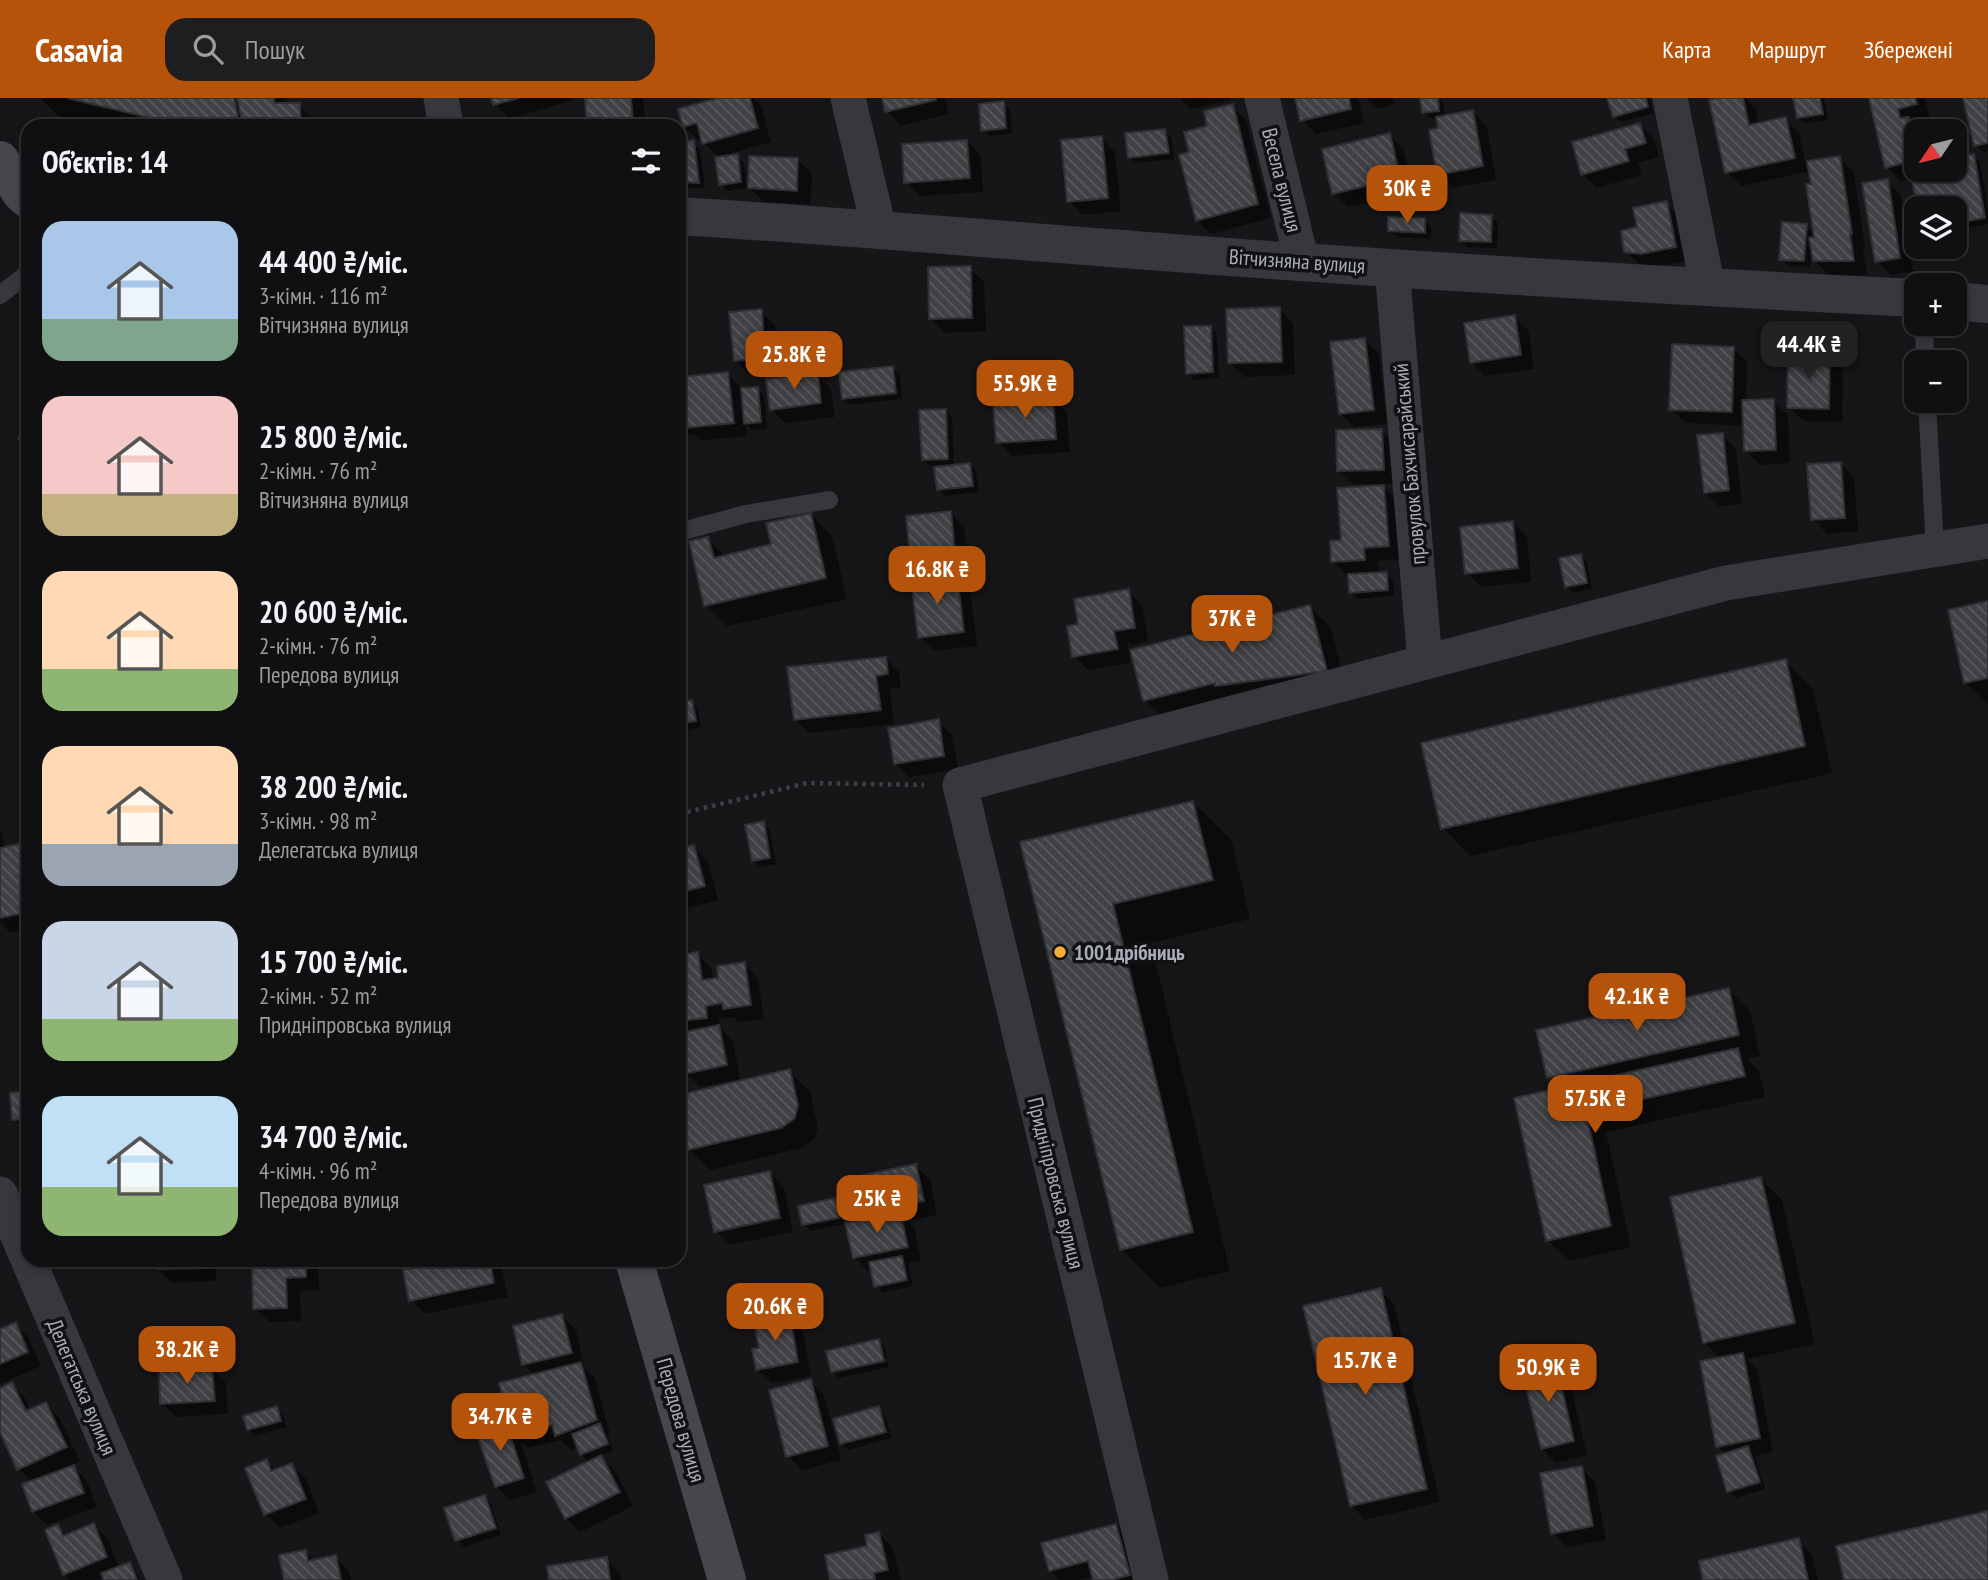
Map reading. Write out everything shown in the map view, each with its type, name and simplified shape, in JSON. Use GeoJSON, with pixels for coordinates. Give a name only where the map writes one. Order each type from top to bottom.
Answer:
{"type":"FeatureCollection","features":[{"type":"Feature","properties":{"kind":"main road"},"geometry":{"type":"LineString","coordinates":[[8,166],[21,193]]}},
{"type":"Feature","properties":{"kind":"main road","name":"Передова вулиця"},"geometry":{"type":"LineString","coordinates":[[637,1267],[727,1580]]}},
{"type":"Feature","properties":{"kind":"street"},"geometry":{"type":"LineString","coordinates":[[441,98],[445,119]]}},
{"type":"Feature","properties":{"kind":"street"},"geometry":{"type":"LineString","coordinates":[[848,98],[879,229]]}},
{"type":"Feature","properties":{"kind":"street","name":"Весела вулиця"},"geometry":{"type":"LineString","coordinates":[[1262,98],[1302,262]]}},
{"type":"Feature","properties":{"kind":"street"},"geometry":{"type":"LineString","coordinates":[[1670,98],[1708,288]]}},
{"type":"Feature","properties":{"kind":"street","name":"Вітчизняна вулиця"},"geometry":{"type":"LineString","coordinates":[[686,216],[1302,262],[1708,288],[1904,297]]}},
{"type":"Feature","properties":{"kind":"street","name":"провулок Бахчисарайський"},"geometry":{"type":"LineString","coordinates":[[1392,267],[1425,662]]}},
{"type":"Feature","properties":{"kind":"street"},"geometry":{"type":"LineString","coordinates":[[1967,302],[1988,304]]}},
{"type":"Feature","properties":{"kind":"street"},"geometry":{"type":"LineString","coordinates":[[960,785],[1726,583],[1988,541]]}},
{"type":"Feature","properties":{"kind":"street","name":"Придніпровська вулиця"},"geometry":{"type":"LineString","coordinates":[[960,785],[1151,1580]]}},
{"type":"Feature","properties":{"kind":"street","name":"Делегатська вулиця"},"geometry":{"type":"LineString","coordinates":[[0,1194],[21,1243]]}},
{"type":"Feature","properties":{"kind":"street","name":"Делегатська вулиця"},"geometry":{"type":"LineString","coordinates":[[31,1267],[165,1580]]}},
{"type":"Feature","properties":{"kind":"lane"},"geometry":{"type":"LineString","coordinates":[[0,295],[21,278]]}},
{"type":"Feature","properties":{"kind":"lane"},"geometry":{"type":"LineString","coordinates":[[1928,413],[1935,550]]}},
{"type":"Feature","properties":{"kind":"lane"},"geometry":{"type":"LineString","coordinates":[[686,531],[746,514],[829,500]]}},
{"type":"Feature","properties":{"kind":"path"},"geometry":{"type":"LineString","coordinates":[[686,812],[807,783],[960,785]]}},
{"type":"Feature","properties":{"kind":"building"},"geometry":{"type":"Polygon","coordinates":[[[67,98],[234,98],[238,119],[155,119],[67,98]]]}},
{"type":"Feature","properties":{"kind":"building"},"geometry":{"type":"Polygon","coordinates":[[[237,98],[274,98],[274,103],[300,103],[301,119],[242,119],[237,98]]]}},
{"type":"Feature","properties":{"kind":"building"},"geometry":{"type":"Polygon","coordinates":[[[491,98],[519,98],[493,105],[491,98]]]}},
{"type":"Feature","properties":{"kind":"building"},"geometry":{"type":"Polygon","coordinates":[[[585,98],[631,98],[632,119],[586,119],[585,98]]]}},
{"type":"Feature","properties":{"kind":"building"},"geometry":{"type":"Polygon","coordinates":[[[718,98],[750,98],[758,128],[702,144],[697,123],[686,126],[686,119],[681,119],[678,109],[718,98]]]}},
{"type":"Feature","properties":{"kind":"building"},"geometry":{"type":"Polygon","coordinates":[[[882,98],[936,98],[936,100],[885,112],[882,98]]]}},
{"type":"Feature","properties":{"kind":"building"},"geometry":{"type":"Polygon","coordinates":[[[1295,98],[1349,98],[1351,109],[1300,121],[1295,98]]]}},
{"type":"Feature","properties":{"kind":"building"},"geometry":{"type":"Polygon","coordinates":[[[1420,98],[1438,98],[1439,111],[1422,113],[1420,98]]]}},
{"type":"Feature","properties":{"kind":"building"},"geometry":{"type":"Polygon","coordinates":[[[1607,98],[1646,98],[1648,107],[1613,117],[1607,98]]]}},
{"type":"Feature","properties":{"kind":"building"},"geometry":{"type":"Polygon","coordinates":[[[1743,98],[1749,125],[1786,117],[1795,158],[1725,173],[1709,100],[1743,98]]]}},
{"type":"Feature","properties":{"kind":"building"},"geometry":{"type":"Polygon","coordinates":[[[1793,98],[1820,98],[1823,114],[1797,118],[1793,98]]]}},
{"type":"Feature","properties":{"kind":"building"},"geometry":{"type":"Polygon","coordinates":[[[1869,98],[1915,98],[1917,104],[1898,109],[1900,118],[1909,119],[1904,119],[1904,163],[1885,168],[1869,98]]]}},
{"type":"Feature","properties":{"kind":"building"},"geometry":{"type":"Polygon","coordinates":[[[1963,98],[1988,98],[1988,143],[1974,146],[1963,98]]]}},
{"type":"Feature","properties":{"kind":"building"},"geometry":{"type":"Polygon","coordinates":[[[1004,101],[1006,128],[981,131],[979,104],[1004,101]]]}},
{"type":"Feature","properties":{"kind":"building"},"geometry":{"type":"Polygon","coordinates":[[[1233,104],[1258,204],[1196,221],[1179,155],[1189,152],[1184,132],[1207,126],[1204,111],[1233,104]]]}},
{"type":"Feature","properties":{"kind":"building"},"geometry":{"type":"Polygon","coordinates":[[[1473,110],[1483,166],[1437,175],[1429,130],[1438,128],[1436,117],[1473,110]]]}},
{"type":"Feature","properties":{"kind":"building"},"geometry":{"type":"Polygon","coordinates":[[[1640,123],[1646,143],[1625,149],[1629,161],[1581,175],[1572,142],[1640,123]]]}},
{"type":"Feature","properties":{"kind":"building"},"geometry":{"type":"Polygon","coordinates":[[[1165,129],[1169,153],[1128,158],[1125,133],[1165,129]]]}},
{"type":"Feature","properties":{"kind":"building"},"geometry":{"type":"Polygon","coordinates":[[[1390,133],[1400,178],[1332,194],[1322,149],[1390,133]]]}},
{"type":"Feature","properties":{"kind":"building"},"geometry":{"type":"Polygon","coordinates":[[[1102,136],[1108,198],[1067,202],[1061,140],[1102,136]]]}},
{"type":"Feature","properties":{"kind":"building"},"geometry":{"type":"Polygon","coordinates":[[[694,140],[699,183],[686,182],[686,141],[694,140]]]}},
{"type":"Feature","properties":{"kind":"building"},"geometry":{"type":"Polygon","coordinates":[[[967,140],[970,178],[904,183],[902,144],[967,140]]]}},
{"type":"Feature","properties":{"kind":"building"},"geometry":{"type":"Polygon","coordinates":[[[738,154],[741,182],[719,185],[715,157],[738,154]]]}},
{"type":"Feature","properties":{"kind":"building"},"geometry":{"type":"Polygon","coordinates":[[[1974,154],[1985,218],[1967,221],[1967,196],[1915,196],[1912,182],[1967,182],[1967,155],[1974,154]]]}},
{"type":"Feature","properties":{"kind":"building"},"geometry":{"type":"Polygon","coordinates":[[[749,156],[798,158],[797,191],[748,188],[749,156]]]}},
{"type":"Feature","properties":{"kind":"building"},"geometry":{"type":"Polygon","coordinates":[[[1840,156],[1854,261],[1813,261],[1809,238],[1814,237],[1806,184],[1811,184],[1807,161],[1840,156]]]}},
{"type":"Feature","properties":{"kind":"building"},"geometry":{"type":"Polygon","coordinates":[[[1888,179],[1900,258],[1875,262],[1862,183],[1888,179]]]}},
{"type":"Feature","properties":{"kind":"building"},"geometry":{"type":"Polygon","coordinates":[[[1667,201],[1676,247],[1641,254],[1624,252],[1621,231],[1637,227],[1633,208],[1667,201]]]}},
{"type":"Feature","properties":{"kind":"building"},"geometry":{"type":"Polygon","coordinates":[[[1460,213],[1492,215],[1491,242],[1459,241],[1460,213]]]}},
{"type":"Feature","properties":{"kind":"building"},"geometry":{"type":"Polygon","coordinates":[[[1388,217],[1425,218],[1425,233],[1388,231],[1388,217]]]}},
{"type":"Feature","properties":{"kind":"building"},"geometry":{"type":"Polygon","coordinates":[[[1782,222],[1807,224],[1804,261],[1779,260],[1782,222]]]}},
{"type":"Feature","properties":{"kind":"building"},"geometry":{"type":"Polygon","coordinates":[[[971,266],[972,318],[929,319],[928,267],[971,266]]]}},
{"type":"Feature","properties":{"kind":"building"},"geometry":{"type":"Polygon","coordinates":[[[1280,307],[1282,362],[1228,363],[1226,309],[1280,307]]]}},
{"type":"Feature","properties":{"kind":"building"},"geometry":{"type":"Polygon","coordinates":[[[762,309],[765,358],[734,361],[729,312],[762,309]]]}},
{"type":"Feature","properties":{"kind":"building"},"geometry":{"type":"Polygon","coordinates":[[[1515,315],[1521,355],[1470,363],[1464,323],[1515,315]]]}},
{"type":"Feature","properties":{"kind":"building"},"geometry":{"type":"Polygon","coordinates":[[[1184,326],[1211,326],[1213,372],[1186,374],[1184,326]]]}},
{"type":"Feature","properties":{"kind":"building"},"geometry":{"type":"Polygon","coordinates":[[[806,332],[808,354],[783,356],[781,334],[806,332]]]}},
{"type":"Feature","properties":{"kind":"building"},"geometry":{"type":"Polygon","coordinates":[[[1365,338],[1374,410],[1339,414],[1330,342],[1365,338]]]}},
{"type":"Feature","properties":{"kind":"building"},"geometry":{"type":"Polygon","coordinates":[[[1672,344],[1734,347],[1732,412],[1669,410],[1672,344]]]}},
{"type":"Feature","properties":{"kind":"building"},"geometry":{"type":"Polygon","coordinates":[[[1788,353],[1830,354],[1829,409],[1787,408],[1788,353]]]}},
{"type":"Feature","properties":{"kind":"building"},"geometry":{"type":"Polygon","coordinates":[[[893,366],[896,393],[842,399],[839,372],[893,366]]]}},
{"type":"Feature","properties":{"kind":"building"},"geometry":{"type":"Polygon","coordinates":[[[728,372],[734,423],[686,428],[686,376],[728,372]]]}},
{"type":"Feature","properties":{"kind":"building"},"geometry":{"type":"Polygon","coordinates":[[[818,373],[821,403],[770,410],[766,379],[818,373]]]}},
{"type":"Feature","properties":{"kind":"building"},"geometry":{"type":"Polygon","coordinates":[[[758,387],[761,422],[744,424],[741,388],[758,387]]]}},
{"type":"Feature","properties":{"kind":"building"},"geometry":{"type":"Polygon","coordinates":[[[1053,397],[1056,439],[996,443],[993,402],[1053,397]]]}},
{"type":"Feature","properties":{"kind":"building"},"geometry":{"type":"Polygon","coordinates":[[[1774,399],[1776,450],[1744,451],[1742,400],[1774,399]]]}},
{"type":"Feature","properties":{"kind":"building"},"geometry":{"type":"Polygon","coordinates":[[[946,409],[948,459],[922,460],[919,410],[946,409]]]}},
{"type":"Feature","properties":{"kind":"building"},"geometry":{"type":"Polygon","coordinates":[[[1382,429],[1384,470],[1337,471],[1336,430],[1382,429]]]}},
{"type":"Feature","properties":{"kind":"building"},"geometry":{"type":"Polygon","coordinates":[[[1723,433],[1729,490],[1704,493],[1697,435],[1723,433]]]}},
{"type":"Feature","properties":{"kind":"building"},"geometry":{"type":"Polygon","coordinates":[[[1841,462],[1845,518],[1811,520],[1807,464],[1841,462]]]}},
{"type":"Feature","properties":{"kind":"building"},"geometry":{"type":"Polygon","coordinates":[[[970,463],[973,486],[937,490],[934,467],[970,463]]]}},
{"type":"Feature","properties":{"kind":"building"},"geometry":{"type":"Polygon","coordinates":[[[1384,485],[1389,546],[1364,548],[1365,560],[1331,562],[1330,541],[1341,540],[1337,488],[1384,485]]]}},
{"type":"Feature","properties":{"kind":"building"},"geometry":{"type":"Polygon","coordinates":[[[951,511],[955,552],[910,557],[906,516],[951,511]]]}},
{"type":"Feature","properties":{"kind":"building"},"geometry":{"type":"Polygon","coordinates":[[[811,513],[826,578],[704,606],[689,541],[708,537],[714,558],[771,544],[766,523],[811,513]]]}},
{"type":"Feature","properties":{"kind":"building"},"geometry":{"type":"Polygon","coordinates":[[[1513,521],[1518,568],[1465,574],[1460,527],[1513,521]]]}},
{"type":"Feature","properties":{"kind":"building"},"geometry":{"type":"Polygon","coordinates":[[[1581,554],[1587,583],[1565,587],[1559,558],[1581,554]]]}},
{"type":"Feature","properties":{"kind":"building"},"geometry":{"type":"Polygon","coordinates":[[[1387,572],[1388,590],[1349,593],[1348,574],[1387,572]]]}},
{"type":"Feature","properties":{"kind":"building"},"geometry":{"type":"Polygon","coordinates":[[[957,574],[964,632],[918,638],[911,580],[957,574]]]}},
{"type":"Feature","properties":{"kind":"building"},"geometry":{"type":"Polygon","coordinates":[[[1129,589],[1135,628],[1114,631],[1118,649],[1072,657],[1067,626],[1078,624],[1074,599],[1129,589]]]}},
{"type":"Feature","properties":{"kind":"building"},"geometry":{"type":"Polygon","coordinates":[[[1988,601],[1988,678],[1964,683],[1948,610],[1988,601]]]}},
{"type":"Feature","properties":{"kind":"building"},"geometry":{"type":"Polygon","coordinates":[[[1310,605],[1327,671],[1215,686],[1215,683],[1143,701],[1130,650],[1310,605]]]}},
{"type":"Feature","properties":{"kind":"building"},"geometry":{"type":"Polygon","coordinates":[[[886,657],[888,674],[876,676],[881,710],[794,720],[787,667],[886,657]]]}},
{"type":"Feature","properties":{"kind":"building"},"geometry":{"type":"Polygon","coordinates":[[[1786,659],[1805,746],[1441,829],[1421,743],[1786,659]]]}},
{"type":"Feature","properties":{"kind":"building"},"geometry":{"type":"Polygon","coordinates":[[[692,700],[696,721],[686,723],[686,701],[692,700]]]}},
{"type":"Feature","properties":{"kind":"building"},"geometry":{"type":"Polygon","coordinates":[[[939,719],[944,756],[894,764],[888,728],[939,719]]]}},
{"type":"Feature","properties":{"kind":"building"},"geometry":{"type":"Polygon","coordinates":[[[1193,801],[1213,880],[1113,904],[1193,1232],[1120,1250],[1020,842],[1193,801]]]}},
{"type":"Feature","properties":{"kind":"building"},"geometry":{"type":"Polygon","coordinates":[[[764,821],[770,858],[752,861],[745,825],[764,821]]]}},
{"type":"Feature","properties":{"kind":"building"},"geometry":{"type":"Polygon","coordinates":[[[21,844],[21,914],[0,918],[0,848],[21,844]]]}},
{"type":"Feature","properties":{"kind":"building"},"geometry":{"type":"Polygon","coordinates":[[[694,845],[705,886],[686,891],[686,847],[694,845]]]}},
{"type":"Feature","properties":{"kind":"building"},"geometry":{"type":"Polygon","coordinates":[[[698,952],[702,980],[718,978],[717,966],[745,962],[751,1005],[723,1009],[722,1003],[706,1006],[707,1018],[686,1020],[686,954],[698,952]]]}},
{"type":"Feature","properties":{"kind":"building"},"geometry":{"type":"Polygon","coordinates":[[[1729,988],[1739,1035],[1547,1078],[1536,1030],[1729,988]]]}},
{"type":"Feature","properties":{"kind":"building"},"geometry":{"type":"Polygon","coordinates":[[[719,1025],[727,1065],[686,1074],[686,1032],[719,1025]]]}},
{"type":"Feature","properties":{"kind":"building"},"geometry":{"type":"Polygon","coordinates":[[[1738,1048],[1745,1076],[1586,1112],[1611,1226],[1546,1241],[1514,1098],[1738,1048]]]}},
{"type":"Feature","properties":{"kind":"building"},"geometry":{"type":"Polygon","coordinates":[[[790,1069],[798,1105],[795,1118],[781,1128],[687,1150],[686,1093],[790,1069]]]}},
{"type":"Feature","properties":{"kind":"building"},"geometry":{"type":"Polygon","coordinates":[[[21,1092],[21,1119],[12,1120],[10,1093],[21,1092]]]}},
{"type":"Feature","properties":{"kind":"building"},"geometry":{"type":"Polygon","coordinates":[[[916,1164],[924,1201],[861,1214],[854,1177],[916,1164]]]}},
{"type":"Feature","properties":{"kind":"building"},"geometry":{"type":"Polygon","coordinates":[[[770,1171],[780,1218],[714,1232],[704,1185],[770,1171]]]}},
{"type":"Feature","properties":{"kind":"building"},"geometry":{"type":"Polygon","coordinates":[[[1761,1177],[1795,1323],[1703,1343],[1670,1197],[1761,1177]]]}},
{"type":"Feature","properties":{"kind":"building"},"geometry":{"type":"Polygon","coordinates":[[[835,1198],[839,1218],[802,1225],[798,1206],[835,1198]]]}},
{"type":"Feature","properties":{"kind":"building"},"geometry":{"type":"Polygon","coordinates":[[[900,1211],[908,1247],[853,1258],[845,1223],[900,1211]]]}},
{"type":"Feature","properties":{"kind":"building"},"geometry":{"type":"Polygon","coordinates":[[[902,1256],[907,1280],[874,1287],[869,1262],[902,1256]]]}},
{"type":"Feature","properties":{"kind":"building"},"geometry":{"type":"Polygon","coordinates":[[[157,1267],[203,1267],[203,1268],[157,1267]]]}},
{"type":"Feature","properties":{"kind":"building"},"geometry":{"type":"Polygon","coordinates":[[[252,1267],[306,1267],[306,1277],[286,1278],[287,1308],[253,1309],[252,1267]]]}},
{"type":"Feature","properties":{"kind":"building"},"geometry":{"type":"Polygon","coordinates":[[[417,1267],[491,1267],[494,1283],[409,1301],[403,1270],[417,1267]]]}},
{"type":"Feature","properties":{"kind":"building"},"geometry":{"type":"Polygon","coordinates":[[[1381,1288],[1427,1489],[1350,1506],[1303,1306],[1381,1288]]]}},
{"type":"Feature","properties":{"kind":"building"},"geometry":{"type":"Polygon","coordinates":[[[562,1314],[572,1353],[522,1365],[513,1326],[562,1314]]]}},
{"type":"Feature","properties":{"kind":"building"},"geometry":{"type":"Polygon","coordinates":[[[790,1316],[798,1362],[756,1370],[752,1349],[759,1348],[754,1322],[790,1316]]]}},
{"type":"Feature","properties":{"kind":"building"},"geometry":{"type":"Polygon","coordinates":[[[16,1322],[28,1352],[0,1364],[0,1329],[16,1322]]]}},
{"type":"Feature","properties":{"kind":"building"},"geometry":{"type":"Polygon","coordinates":[[[879,1339],[884,1361],[831,1372],[826,1351],[879,1339]]]}},
{"type":"Feature","properties":{"kind":"building"},"geometry":{"type":"Polygon","coordinates":[[[1743,1353],[1760,1438],[1716,1447],[1700,1361],[1743,1353]]]}},
{"type":"Feature","properties":{"kind":"building"},"geometry":{"type":"Polygon","coordinates":[[[1555,1359],[1574,1441],[1541,1449],[1521,1367],[1555,1359]]]}},
{"type":"Feature","properties":{"kind":"building"},"geometry":{"type":"Polygon","coordinates":[[[581,1362],[597,1420],[555,1436],[552,1425],[512,1435],[499,1383],[581,1362]]]}},
{"type":"Feature","properties":{"kind":"building"},"geometry":{"type":"Polygon","coordinates":[[[212,1367],[215,1401],[160,1404],[159,1370],[212,1367]]]}},
{"type":"Feature","properties":{"kind":"building"},"geometry":{"type":"Polygon","coordinates":[[[811,1379],[828,1446],[786,1457],[769,1390],[811,1379]]]}},
{"type":"Feature","properties":{"kind":"building"},"geometry":{"type":"Polygon","coordinates":[[[12,1382],[26,1411],[46,1402],[67,1447],[17,1470],[0,1432],[0,1388],[12,1382]]]}},
{"type":"Feature","properties":{"kind":"building"},"geometry":{"type":"Polygon","coordinates":[[[277,1406],[281,1421],[247,1430],[243,1416],[277,1406]]]}},
{"type":"Feature","properties":{"kind":"building"},"geometry":{"type":"Polygon","coordinates":[[[879,1406],[886,1432],[840,1444],[833,1419],[879,1406]]]}},
{"type":"Feature","properties":{"kind":"building"},"geometry":{"type":"Polygon","coordinates":[[[505,1419],[524,1478],[495,1487],[475,1429],[505,1419]]]}},
{"type":"Feature","properties":{"kind":"building"},"geometry":{"type":"Polygon","coordinates":[[[600,1423],[608,1444],[580,1455],[572,1434],[600,1423]]]}},
{"type":"Feature","properties":{"kind":"building"},"geometry":{"type":"Polygon","coordinates":[[[1748,1446],[1760,1482],[1727,1492],[1716,1456],[1748,1446]]]}},
{"type":"Feature","properties":{"kind":"building"},"geometry":{"type":"Polygon","coordinates":[[[601,1455],[620,1492],[565,1519],[546,1482],[601,1455]]]}},
{"type":"Feature","properties":{"kind":"building"},"geometry":{"type":"Polygon","coordinates":[[[267,1459],[271,1471],[292,1463],[306,1499],[264,1515],[245,1468],[267,1459]]]}},
{"type":"Feature","properties":{"kind":"building"},"geometry":{"type":"Polygon","coordinates":[[[74,1465],[84,1493],[32,1512],[22,1484],[74,1465]]]}},
{"type":"Feature","properties":{"kind":"building"},"geometry":{"type":"Polygon","coordinates":[[[1582,1466],[1593,1526],[1551,1534],[1540,1473],[1582,1466]]]}},
{"type":"Feature","properties":{"kind":"building"},"geometry":{"type":"Polygon","coordinates":[[[485,1495],[496,1528],[455,1541],[444,1508],[485,1495]]]}},
{"type":"Feature","properties":{"kind":"building"},"geometry":{"type":"Polygon","coordinates":[[[1988,1511],[1988,1580],[1844,1580],[1836,1546],[1988,1511]]]}},
{"type":"Feature","properties":{"kind":"building"},"geometry":{"type":"Polygon","coordinates":[[[94,1523],[107,1557],[63,1575],[45,1530],[58,1524],[63,1536],[94,1523]]]}},
{"type":"Feature","properties":{"kind":"building"},"geometry":{"type":"Polygon","coordinates":[[[1116,1524],[1130,1575],[1112,1580],[1093,1580],[1088,1561],[1049,1571],[1041,1543],[1116,1524]]]}},
{"type":"Feature","properties":{"kind":"building"},"geometry":{"type":"Polygon","coordinates":[[[879,1532],[888,1570],[874,1573],[875,1580],[830,1580],[825,1555],[867,1546],[865,1535],[879,1532]]]}},
{"type":"Feature","properties":{"kind":"building"},"geometry":{"type":"Polygon","coordinates":[[[1799,1538],[1808,1580],[1703,1580],[1699,1561],[1799,1538]]]}},
{"type":"Feature","properties":{"kind":"building"},"geometry":{"type":"Polygon","coordinates":[[[306,1550],[308,1561],[336,1555],[341,1580],[284,1580],[279,1555],[306,1550]]]}},
{"type":"Feature","properties":{"kind":"building"},"geometry":{"type":"Polygon","coordinates":[[[607,1557],[610,1580],[549,1580],[547,1566],[607,1557]]]}},
{"type":"Feature","properties":{"kind":"building"},"geometry":{"type":"Polygon","coordinates":[[[130,1562],[137,1580],[104,1580],[101,1573],[130,1562]]]}},
{"type":"Feature","properties":{"kind":"place","name":"1001дрібниць"},"geometry":{"type":"Point","coordinates":[1060,952]}}]}
